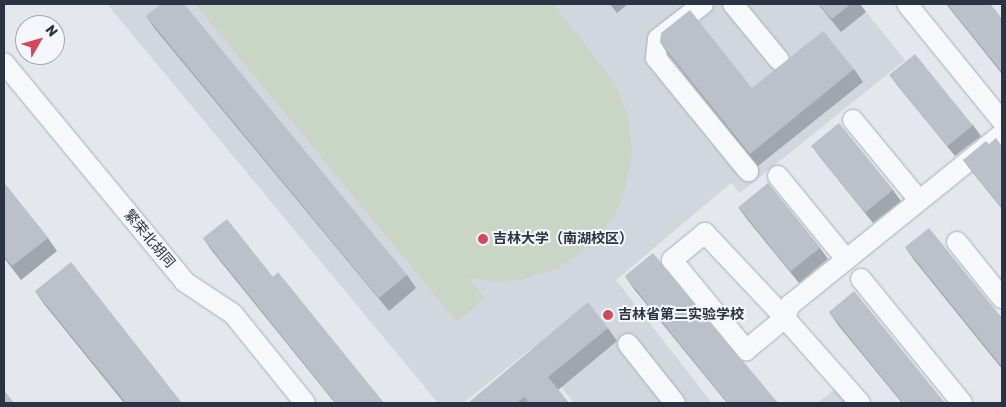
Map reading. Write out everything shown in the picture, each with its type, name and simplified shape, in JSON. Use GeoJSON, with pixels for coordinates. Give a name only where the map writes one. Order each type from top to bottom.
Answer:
{"type":"FeatureCollection","features":[{"type":"Feature","properties":{"kind":"street"},"geometry":{"type":"LineString","coordinates":[[703,4],[658,39],[656,58],[748,171]]}},
{"type":"Feature","properties":{"kind":"street"},"geometry":{"type":"LineString","coordinates":[[732,4],[778,60]]}},
{"type":"Feature","properties":{"kind":"street"},"geometry":{"type":"LineString","coordinates":[[907,4],[1002,121]]}},
{"type":"Feature","properties":{"kind":"street","name":"繁荣北胡同"},"geometry":{"type":"LineString","coordinates":[[4,63],[185,282],[233,314],[305,403]]}},
{"type":"Feature","properties":{"kind":"street"},"geometry":{"type":"LineString","coordinates":[[853,120],[919,200]]}},
{"type":"Feature","properties":{"kind":"street"},"geometry":{"type":"LineString","coordinates":[[860,403],[785,318],[704,233],[672,260],[746,350],[785,318],[790,305],[1002,134]]}},
{"type":"Feature","properties":{"kind":"street"},"geometry":{"type":"LineString","coordinates":[[778,176],[846,259]]}},
{"type":"Feature","properties":{"kind":"street"},"geometry":{"type":"LineString","coordinates":[[957,242],[1002,298]]}},
{"type":"Feature","properties":{"kind":"street"},"geometry":{"type":"LineString","coordinates":[[861,278],[962,403]]}},
{"type":"Feature","properties":{"kind":"street"},"geometry":{"type":"LineString","coordinates":[[628,344],[675,403]]}},
{"type":"Feature","properties":{"kind":"shaded area","name":"吉林大学（南湖校区）"},"geometry":{"type":"Polygon","coordinates":[[[107,4],[860,4],[905,60],[740,193],[731,183],[616,280],[712,403],[574,403],[531,349],[463,403],[438,403],[107,4]]]}},
{"type":"Feature","properties":{"kind":"shaded area"},"geometry":{"type":"Polygon","coordinates":[[[838,387],[851,403],[817,403],[838,387]]]}},
{"type":"Feature","properties":{"kind":"green space"},"geometry":{"type":"Polygon","coordinates":[[[195,4],[553,4],[614,81],[629,118],[632,158],[623,197],[615,214],[590,246],[558,268],[520,280],[500,282],[468,278],[485,298],[457,322],[195,4]]]}},
{"type":"Feature","properties":{"kind":"building"},"geometry":{"type":"Polygon","coordinates":[[[161,4],[184,4],[407,275],[379,298],[146,16],[161,4]]]}},
{"type":"Feature","properties":{"kind":"building"},"geometry":{"type":"Polygon","coordinates":[[[819,4],[851,4],[832,19],[819,4]]]}},
{"type":"Feature","properties":{"kind":"building"},"geometry":{"type":"Polygon","coordinates":[[[947,4],[990,4],[1002,19],[1002,72],[947,4]]]}},
{"type":"Feature","properties":{"kind":"building"},"geometry":{"type":"Polygon","coordinates":[[[690,10],[752,88],[823,31],[854,69],[750,154],[660,42],[661,33],[690,10]]]}},
{"type":"Feature","properties":{"kind":"building"},"geometry":{"type":"Polygon","coordinates":[[[915,54],[973,125],[947,146],[889,75],[915,54]]]}},
{"type":"Feature","properties":{"kind":"building"},"geometry":{"type":"Polygon","coordinates":[[[839,123],[893,190],[865,212],[811,146],[839,123]]]}},
{"type":"Feature","properties":{"kind":"building"},"geometry":{"type":"Polygon","coordinates":[[[996,138],[1002,146],[1002,208],[963,160],[986,141],[989,144],[996,138]]]}},
{"type":"Feature","properties":{"kind":"building"},"geometry":{"type":"Polygon","coordinates":[[[4,183],[48,238],[12,266],[4,256],[4,183]]]}},
{"type":"Feature","properties":{"kind":"building"},"geometry":{"type":"Polygon","coordinates":[[[768,183],[820,248],[791,271],[738,207],[768,183]]]}},
{"type":"Feature","properties":{"kind":"building"},"geometry":{"type":"Polygon","coordinates":[[[227,219],[273,277],[278,272],[384,403],[336,403],[203,238],[227,219]]]}},
{"type":"Feature","properties":{"kind":"building"},"geometry":{"type":"Polygon","coordinates":[[[929,228],[1002,318],[1002,367],[905,247],[929,228]]]}},
{"type":"Feature","properties":{"kind":"building"},"geometry":{"type":"Polygon","coordinates":[[[653,253],[778,403],[728,403],[625,276],[653,253]]]}},
{"type":"Feature","properties":{"kind":"building"},"geometry":{"type":"Polygon","coordinates":[[[71,262],[182,403],[126,403],[35,291],[71,262]]]}},
{"type":"Feature","properties":{"kind":"building"},"geometry":{"type":"Polygon","coordinates":[[[854,291],[945,403],[903,403],[829,312],[854,291]]]}},
{"type":"Feature","properties":{"kind":"building"},"geometry":{"type":"Polygon","coordinates":[[[588,302],[608,328],[548,377],[569,403],[529,403],[524,397],[517,403],[468,403],[588,302]]]}},
{"type":"Feature","properties":{"kind":"building"},"geometry":{"type":"Polygon","coordinates":[[[4,390],[14,403],[4,403],[4,390]]]}},
{"type":"Feature","properties":{"kind":"place","name":"吉林大学（南湖校区）"},"geometry":{"type":"Point","coordinates":[483,239]}},
{"type":"Feature","properties":{"kind":"place","name":"吉林省第二实验学校"},"geometry":{"type":"Point","coordinates":[608,315]}}]}
